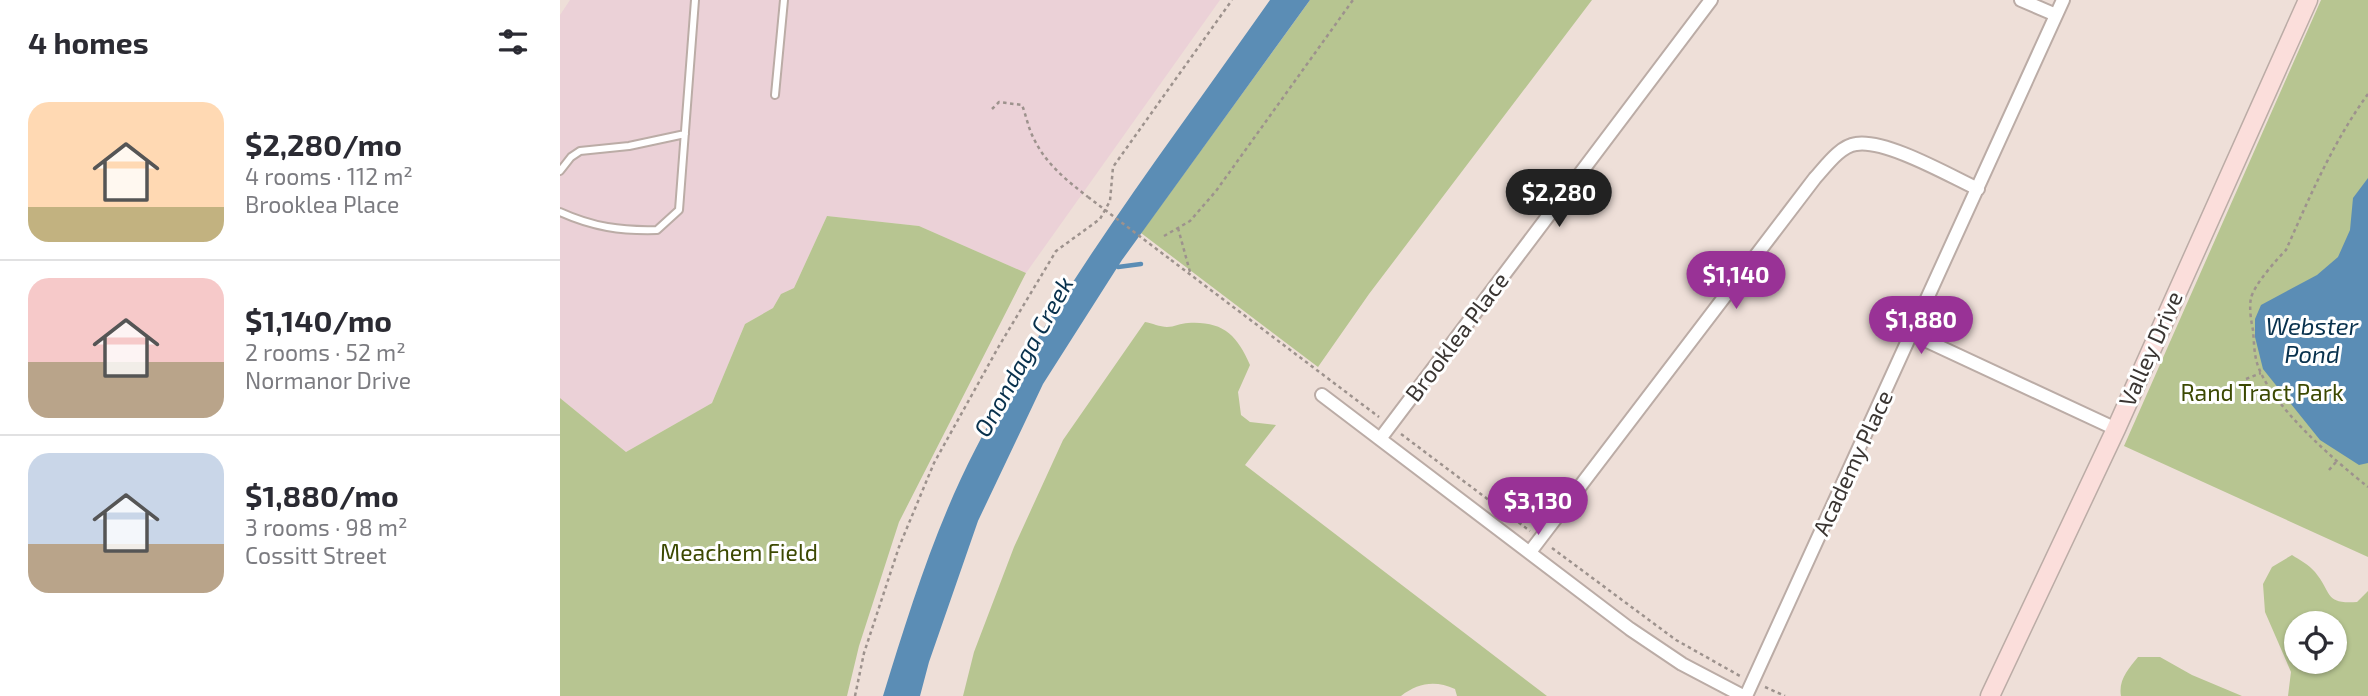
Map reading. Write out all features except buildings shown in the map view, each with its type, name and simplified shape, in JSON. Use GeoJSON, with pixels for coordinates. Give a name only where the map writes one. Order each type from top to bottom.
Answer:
{"type":"FeatureCollection","features":[{"type":"Feature","properties":{"kind":"main road","name":"Valley Drive"},"geometry":{"type":"LineString","coordinates":[[1990,696],[2116,429],[2308,0]]}},
{"type":"Feature","properties":{"kind":"street","name":"Brooklea Place"},"geometry":{"type":"LineString","coordinates":[[1381,439],[1711,0]]}},
{"type":"Feature","properties":{"kind":"street"},"geometry":{"type":"LineString","coordinates":[[2021,0],[2056,15]]}},
{"type":"Feature","properties":{"kind":"street","name":"Academy Place"},"geometry":{"type":"LineString","coordinates":[[1744,696],[2063,0]]}},
{"type":"Feature","properties":{"kind":"street"},"geometry":{"type":"LineString","coordinates":[[1530,552],[1815,178],[1842,150],[1856,144],[1875,145],[1897,152],[1978,189]]}},
{"type":"Feature","properties":{"kind":"street"},"geometry":{"type":"LineString","coordinates":[[1912,334],[2116,429]]}},
{"type":"Feature","properties":{"kind":"street"},"geometry":{"type":"LineString","coordinates":[[1322,395],[1630,629],[1682,664],[1744,696]]}},
{"type":"Feature","properties":{"kind":"lane"},"geometry":{"type":"LineString","coordinates":[[560,212],[604,229],[627,231],[657,230],[679,210],[695,0]]}},
{"type":"Feature","properties":{"kind":"lane"},"geometry":{"type":"LineString","coordinates":[[775,95],[784,0]]}},
{"type":"Feature","properties":{"kind":"lane"},"geometry":{"type":"LineString","coordinates":[[560,171],[571,157],[580,151],[629,146],[685,134]]}},
{"type":"Feature","properties":{"kind":"path"},"geometry":{"type":"LineString","coordinates":[[855,696],[864,653],[899,547],[934,463],[1056,251],[1100,219],[1111,201],[1113,167],[1232,0]]}},
{"type":"Feature","properties":{"kind":"path"},"geometry":{"type":"LineString","coordinates":[[1164,236],[1190,221],[1216,191],[1353,0]]}},
{"type":"Feature","properties":{"kind":"path"},"geometry":{"type":"LineString","coordinates":[[2368,94],[2324,164],[2286,250],[2251,297],[2251,322],[2261,373],[2278,400],[2336,462],[2368,487]]}},
{"type":"Feature","properties":{"kind":"path"},"geometry":{"type":"LineString","coordinates":[[992,109],[999,102],[1023,105],[1031,134],[1057,173],[1676,640],[1784,696]]}},
{"type":"Feature","properties":{"kind":"path"},"geometry":{"type":"LineString","coordinates":[[1178,228],[1192,275]]}},
{"type":"Feature","properties":{"kind":"path"},"geometry":{"type":"LineString","coordinates":[[2246,379],[2261,373]]}},
{"type":"Feature","properties":{"kind":"path"},"geometry":{"type":"LineString","coordinates":[[2329,470],[2336,462]]}},
{"type":"Feature","properties":{"kind":"shaded area"},"geometry":{"type":"Polygon","coordinates":[[[570,0],[1220,0],[1026,273],[919,226],[827,216],[794,288],[781,294],[773,308],[745,324],[712,403],[626,452],[560,398],[560,15],[570,0]]]}},
{"type":"Feature","properties":{"kind":"green space"},"geometry":{"type":"Polygon","coordinates":[[[1310,0],[1592,0],[1369,294],[1318,367],[1141,233],[1310,0]]]}},
{"type":"Feature","properties":{"kind":"green space","name":"Rand Tract Park"},"geometry":{"type":"Polygon","coordinates":[[[2321,0],[2368,0],[2368,557],[2124,446],[2321,0]]]}},
{"type":"Feature","properties":{"kind":"green space","name":"Meachem Field"},"geometry":{"type":"Polygon","coordinates":[[[827,216],[919,226],[1026,273],[899,522],[859,646],[847,696],[560,696],[560,398],[626,452],[712,403],[745,324],[773,308],[781,294],[794,288],[827,216]]]}},
{"type":"Feature","properties":{"kind":"green space"},"geometry":{"type":"Polygon","coordinates":[[[1145,322],[1167,327],[1188,323],[1211,324],[1220,327],[1234,338],[1250,365],[1238,392],[1241,415],[1250,422],[1276,425],[1245,465],[1547,696],[1457,696],[1455,689],[1434,684],[1414,688],[1401,696],[963,696],[974,652],[1014,547],[1063,440],[1145,322]]]}},
{"type":"Feature","properties":{"kind":"green space"},"geometry":{"type":"Polygon","coordinates":[[[2292,555],[2313,569],[2334,599],[2357,602],[2368,591],[2368,696],[2288,696],[2291,674],[2347,674],[2347,611],[2284,611],[2284,656],[2265,612],[2263,584],[2272,567],[2292,555]]]}},
{"type":"Feature","properties":{"kind":"green space"},"geometry":{"type":"Polygon","coordinates":[[[2138,657],[2160,657],[2192,675],[2242,696],[2121,696],[2123,680],[2138,657]]]}},
{"type":"Feature","properties":{"kind":"water"},"geometry":{"type":"Polygon","coordinates":[[[1270,0],[1310,0],[1122,260],[1043,384],[978,521],[929,662],[920,696],[883,696],[935,539],[961,478],[1008,389],[1042,331],[1115,219],[1270,0]]]}},
{"type":"Feature","properties":{"kind":"water","name":"Webster Pond"},"geometry":{"type":"Polygon","coordinates":[[[2368,178],[2368,463],[2359,465],[2320,440],[2263,369],[2255,337],[2255,319],[2261,305],[2317,275],[2338,257],[2350,230],[2353,198],[2368,178]]]}},
{"type":"Feature","properties":{"kind":"waterway"},"geometry":{"type":"LineString","coordinates":[[1118,267],[1141,264]]}},
{"type":"Feature","properties":{"kind":"water label","name":"Onondaga Creek"},"geometry":{"type":"Point","coordinates":[1024,357]}}]}
